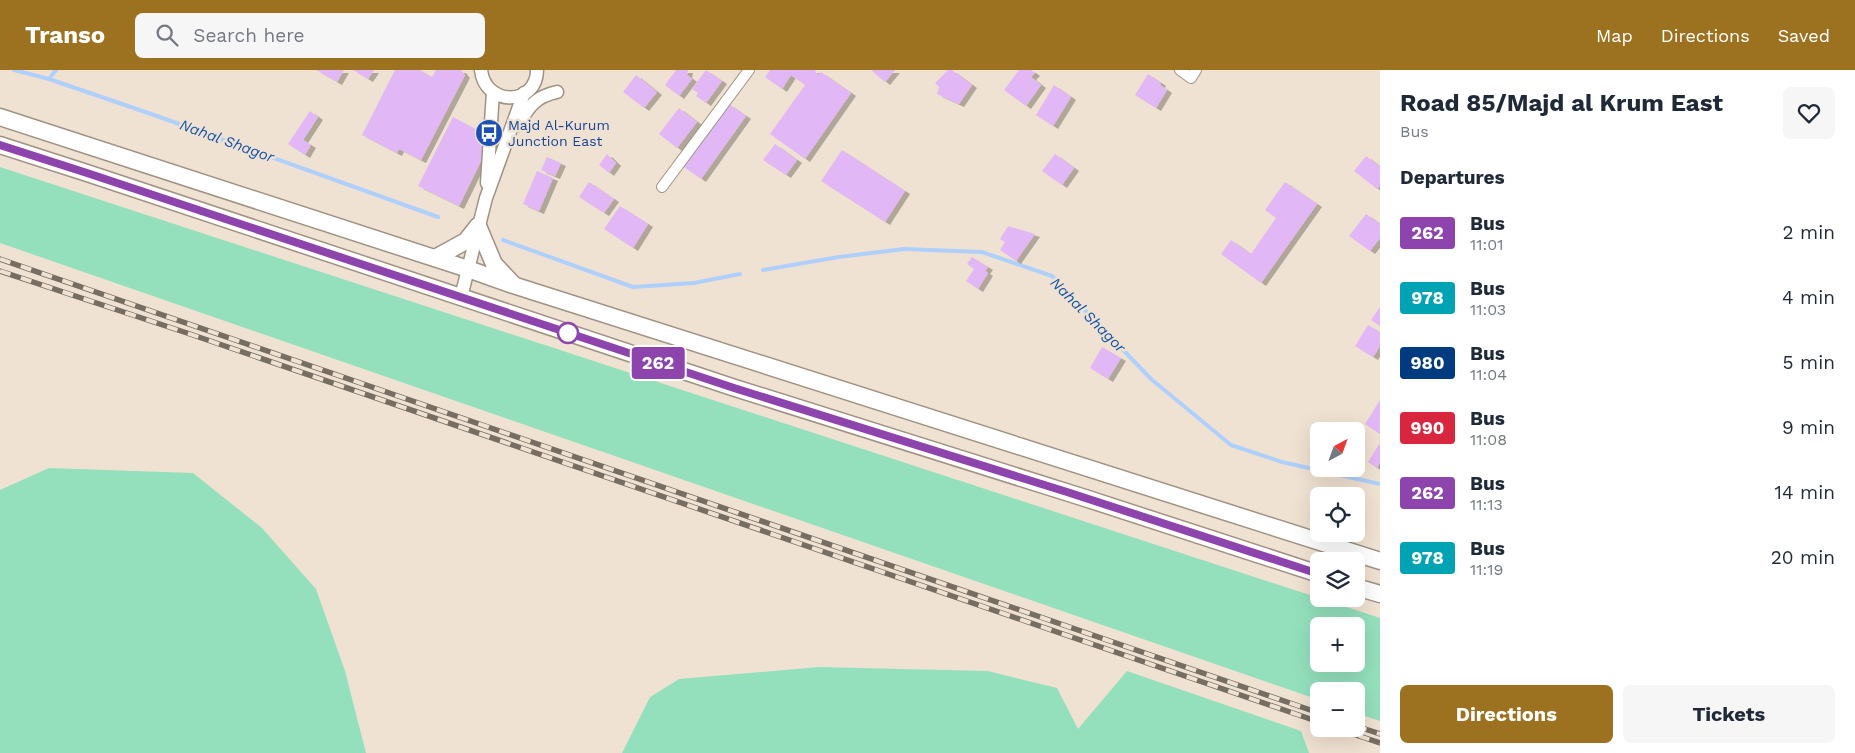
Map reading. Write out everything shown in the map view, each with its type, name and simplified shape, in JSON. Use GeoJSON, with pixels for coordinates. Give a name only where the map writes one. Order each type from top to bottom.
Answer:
{"type":"FeatureCollection","features":[{"type":"Feature","properties":{"kind":"highway"},"geometry":{"type":"LineString","coordinates":[[0,117],[468,268],[513,285],[1380,561]]}},
{"type":"Feature","properties":{"kind":"highway"},"geometry":{"type":"LineString","coordinates":[[0,145],[734,388],[1076,495],[1310,571]]}},
{"type":"Feature","properties":{"kind":"highway"},"geometry":{"type":"LineString","coordinates":[[435,258],[466,240],[478,226],[494,264],[513,285]]}},
{"type":"Feature","properties":{"kind":"highway"},"geometry":{"type":"LineString","coordinates":[[1365,589],[1380,594]]}},
{"type":"Feature","properties":{"kind":"street"},"geometry":{"type":"LineString","coordinates":[[481,70],[486,86],[493,92],[511,98],[524,93],[534,84],[537,70]]}},
{"type":"Feature","properties":{"kind":"street"},"geometry":{"type":"LineString","coordinates":[[662,187],[749,70]]}},
{"type":"Feature","properties":{"kind":"street"},"geometry":{"type":"LineString","coordinates":[[1180,70],[1191,78],[1196,70]]}},
{"type":"Feature","properties":{"kind":"street"},"geometry":{"type":"LineString","coordinates":[[486,198],[493,92]]}},
{"type":"Feature","properties":{"kind":"street"},"geometry":{"type":"LineString","coordinates":[[502,154],[530,106],[544,95],[557,92]]}},
{"type":"Feature","properties":{"kind":"street"},"geometry":{"type":"LineString","coordinates":[[461,297],[486,198],[524,93]]}},
{"type":"Feature","properties":{"kind":"green space"},"geometry":{"type":"Polygon","coordinates":[[[0,167],[1310,595],[1310,607],[1346,607],[1380,618],[1380,721],[1365,716],[1365,682],[1310,682],[1310,697],[0,243],[0,167]]]}},
{"type":"Feature","properties":{"kind":"green space"},"geometry":{"type":"Polygon","coordinates":[[[49,468],[193,473],[262,528],[316,589],[345,671],[366,753],[0,753],[0,490],[49,468]]]}},
{"type":"Feature","properties":{"kind":"green space"},"geometry":{"type":"Polygon","coordinates":[[[819,667],[988,671],[1057,688],[1078,729],[1127,671],[1301,731],[1309,753],[622,753],[650,697],[679,679],[819,667]]]}},
{"type":"Feature","properties":{"kind":"building"},"geometry":{"type":"Polygon","coordinates":[[[316,70],[344,70],[337,82],[316,70]]]}},
{"type":"Feature","properties":{"kind":"building"},"geometry":{"type":"Polygon","coordinates":[[[353,70],[374,70],[368,79],[353,70]]]}},
{"type":"Feature","properties":{"kind":"building"},"geometry":{"type":"Polygon","coordinates":[[[395,70],[420,70],[432,77],[436,70],[461,70],[465,75],[421,160],[399,149],[397,153],[362,135],[395,70]]]}},
{"type":"Feature","properties":{"kind":"building"},"geometry":{"type":"Polygon","coordinates":[[[676,70],[688,70],[687,75],[692,79],[679,96],[665,85],[676,70]]]}},
{"type":"Feature","properties":{"kind":"building"},"geometry":{"type":"Polygon","coordinates":[[[706,70],[722,81],[706,103],[696,96],[698,93],[692,89],[706,70]]]}},
{"type":"Feature","properties":{"kind":"building"},"geometry":{"type":"Polygon","coordinates":[[[770,70],[816,70],[815,72],[819,75],[821,72],[851,93],[805,159],[770,134],[805,85],[791,75],[782,89],[765,77],[770,70]]]}},
{"type":"Feature","properties":{"kind":"building"},"geometry":{"type":"Polygon","coordinates":[[[873,70],[895,70],[885,82],[873,70]]]}},
{"type":"Feature","properties":{"kind":"building"},"geometry":{"type":"Polygon","coordinates":[[[948,70],[952,70],[972,85],[959,104],[937,94],[939,87],[935,83],[948,70]]]}},
{"type":"Feature","properties":{"kind":"building"},"geometry":{"type":"Polygon","coordinates":[[[1019,70],[1031,70],[1035,73],[1031,77],[1041,85],[1026,106],[1004,90],[1019,70]]]}},
{"type":"Feature","properties":{"kind":"building"},"geometry":{"type":"Polygon","coordinates":[[[1148,74],[1167,90],[1156,108],[1135,95],[1148,74]]]}},
{"type":"Feature","properties":{"kind":"building"},"geometry":{"type":"Polygon","coordinates":[[[636,75],[657,92],[644,108],[623,92],[636,75]]]}},
{"type":"Feature","properties":{"kind":"building"},"geometry":{"type":"Polygon","coordinates":[[[1054,85],[1071,97],[1053,126],[1036,115],[1054,85]]]}},
{"type":"Feature","properties":{"kind":"building"},"geometry":{"type":"Polygon","coordinates":[[[729,104],[746,116],[701,179],[684,167],[729,104]]]}},
{"type":"Feature","properties":{"kind":"building"},"geometry":{"type":"Polygon","coordinates":[[[679,108],[697,122],[677,148],[659,134],[679,108]]]}},
{"type":"Feature","properties":{"kind":"building"},"geometry":{"type":"Polygon","coordinates":[[[310,111],[318,117],[303,140],[311,145],[305,155],[288,144],[310,111]]]}},
{"type":"Feature","properties":{"kind":"building"},"geometry":{"type":"Polygon","coordinates":[[[453,117],[485,134],[482,159],[459,206],[418,186],[453,117]]]}},
{"type":"Feature","properties":{"kind":"building"},"geometry":{"type":"Polygon","coordinates":[[[775,144],[797,160],[786,175],[763,160],[775,144]]]}},
{"type":"Feature","properties":{"kind":"building"},"geometry":{"type":"Polygon","coordinates":[[[842,150],[905,191],[885,222],[821,181],[842,150]]]}},
{"type":"Feature","properties":{"kind":"building"},"geometry":{"type":"Polygon","coordinates":[[[607,154],[616,163],[609,173],[599,165],[607,154]]]}},
{"type":"Feature","properties":{"kind":"building"},"geometry":{"type":"Polygon","coordinates":[[[1055,154],[1074,168],[1062,185],[1042,171],[1055,154]]]}},
{"type":"Feature","properties":{"kind":"building"},"geometry":{"type":"Polygon","coordinates":[[[1366,156],[1380,167],[1380,186],[1377,189],[1354,171],[1366,156]]]}},
{"type":"Feature","properties":{"kind":"building"},"geometry":{"type":"Polygon","coordinates":[[[547,157],[561,163],[555,176],[541,170],[547,157]]]}},
{"type":"Feature","properties":{"kind":"building"},"geometry":{"type":"Polygon","coordinates":[[[537,171],[553,178],[539,211],[523,204],[537,171]]]}},
{"type":"Feature","properties":{"kind":"building"},"geometry":{"type":"Polygon","coordinates":[[[589,182],[614,199],[604,213],[579,197],[589,182]]]}},
{"type":"Feature","properties":{"kind":"building"},"geometry":{"type":"Polygon","coordinates":[[[1285,182],[1317,204],[1261,283],[1221,254],[1231,240],[1251,254],[1276,218],[1265,210],[1285,182]]]}},
{"type":"Feature","properties":{"kind":"building"},"geometry":{"type":"Polygon","coordinates":[[[620,206],[648,224],[633,248],[604,229],[620,206]]]}},
{"type":"Feature","properties":{"kind":"building"},"geometry":{"type":"Polygon","coordinates":[[[1366,214],[1380,224],[1380,238],[1370,251],[1349,236],[1366,214]]]}},
{"type":"Feature","properties":{"kind":"building"},"geometry":{"type":"Polygon","coordinates":[[[1008,226],[1035,234],[1016,261],[1000,250],[1005,242],[1000,239],[1008,226]]]}},
{"type":"Feature","properties":{"kind":"building"},"geometry":{"type":"Polygon","coordinates":[[[972,257],[988,267],[985,271],[988,273],[978,289],[966,281],[974,269],[967,264],[972,257]]]}},
{"type":"Feature","properties":{"kind":"building"},"geometry":{"type":"Polygon","coordinates":[[[1380,307],[1380,326],[1371,320],[1380,307]]]}},
{"type":"Feature","properties":{"kind":"building"},"geometry":{"type":"Polygon","coordinates":[[[1368,325],[1380,332],[1380,346],[1373,357],[1355,346],[1368,325]]]}},
{"type":"Feature","properties":{"kind":"building"},"geometry":{"type":"Polygon","coordinates":[[[1102,347],[1121,358],[1108,379],[1090,368],[1102,347]]]}},
{"type":"Feature","properties":{"kind":"building"},"geometry":{"type":"Polygon","coordinates":[[[1380,400],[1380,434],[1365,424],[1380,400]]]}},
{"type":"Feature","properties":{"kind":"building"},"geometry":{"type":"Polygon","coordinates":[[[1380,443],[1380,462],[1377,468],[1368,462],[1380,443]]]}},
{"type":"Feature","properties":{"kind":"waterway","name":"Nahal Shagor"},"geometry":{"type":"LineString","coordinates":[[14,70],[49,79],[154,115],[438,217]]}},
{"type":"Feature","properties":{"kind":"waterway"},"geometry":{"type":"LineString","coordinates":[[49,79],[56,70]]}},
{"type":"Feature","properties":{"kind":"waterway","name":"Nahal Shagor"},"geometry":{"type":"LineString","coordinates":[[503,240],[633,287],[694,283],[740,274]]}},
{"type":"Feature","properties":{"kind":"waterway","name":"Nahal Shagor"},"geometry":{"type":"LineString","coordinates":[[763,270],[839,257],[904,249],[982,252],[1052,276],[1151,379],[1231,445],[1282,462],[1380,484]]}},
{"type":"Feature","properties":{"kind":"railway"},"geometry":{"type":"LineString","coordinates":[[0,259],[1310,710]]}},
{"type":"Feature","properties":{"kind":"railway"},"geometry":{"type":"LineString","coordinates":[[0,271],[187,333],[1310,719]]}},
{"type":"Feature","properties":{"kind":"railway"},"geometry":{"type":"LineString","coordinates":[[1365,729],[1380,734]]}},
{"type":"Feature","properties":{"kind":"railway"},"geometry":{"type":"LineString","coordinates":[[1362,737],[1380,743]]}},
{"type":"Feature","properties":{"kind":"bus line","name":"262"},"geometry":{"type":"LineString","coordinates":[[0,145],[734,388],[1067,492],[1310,571]]}},
{"type":"Feature","properties":{"kind":"place","name":"Majd Al-Kurum Junction East"},"geometry":{"type":"Point","coordinates":[489,133]}}]}
